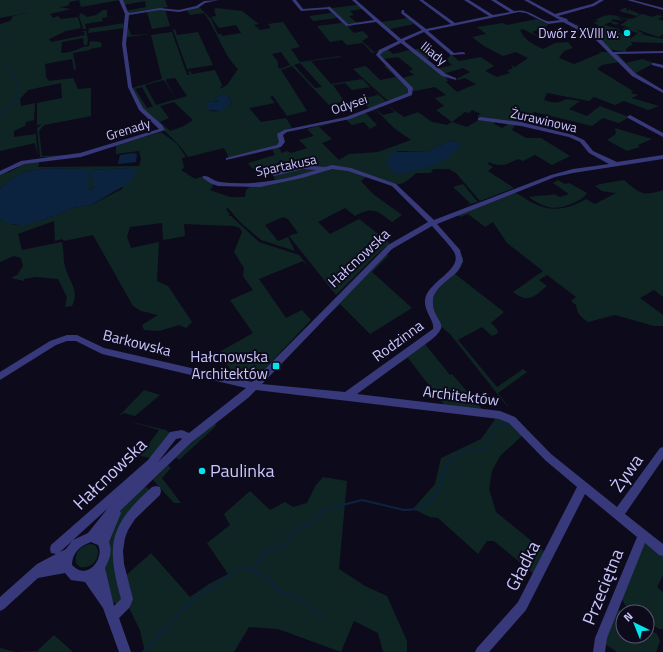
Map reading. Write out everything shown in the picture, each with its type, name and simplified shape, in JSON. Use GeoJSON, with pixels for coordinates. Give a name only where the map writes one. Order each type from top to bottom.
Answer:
{"type":"FeatureCollection","features":[{"type":"Feature","properties":{"kind":"street"},"geometry":{"type":"LineString","coordinates":[[121,0],[127,14],[160,9],[179,11],[197,7],[204,2],[217,0]]}},
{"type":"Feature","properties":{"kind":"street"},"geometry":{"type":"LineString","coordinates":[[294,0],[302,10],[328,8],[344,24],[348,25],[377,21]]}},
{"type":"Feature","properties":{"kind":"street","name":"Iliady"},"geometry":{"type":"LineString","coordinates":[[354,0],[377,21],[444,75],[454,79]]}},
{"type":"Feature","properties":{"kind":"street"},"geometry":{"type":"LineString","coordinates":[[421,0],[453,24]]}},
{"type":"Feature","properties":{"kind":"street"},"geometry":{"type":"LineString","coordinates":[[466,0],[493,17]]}},
{"type":"Feature","properties":{"kind":"street"},"geometry":{"type":"LineString","coordinates":[[493,0],[513,12]]}},
{"type":"Feature","properties":{"kind":"street"},"geometry":{"type":"LineString","coordinates":[[528,1],[538,0]]}},
{"type":"Feature","properties":{"kind":"street"},"geometry":{"type":"LineString","coordinates":[[556,15],[593,5],[602,0]]}},
{"type":"Feature","properties":{"kind":"street"},"geometry":{"type":"LineString","coordinates":[[628,0],[663,9]]}},
{"type":"Feature","properties":{"kind":"street"},"geometry":{"type":"LineString","coordinates":[[642,4],[648,0]]}},
{"type":"Feature","properties":{"kind":"street"},"geometry":{"type":"LineString","coordinates":[[528,1],[566,20],[597,38],[634,75],[660,88],[663,92]]}},
{"type":"Feature","properties":{"kind":"street"},"geometry":{"type":"LineString","coordinates":[[403,11],[402,12],[424,31],[453,54],[463,53]]}},
{"type":"Feature","properties":{"kind":"street"},"geometry":{"type":"LineString","coordinates":[[401,41],[424,31],[513,12],[525,12],[550,23],[566,20]]}},
{"type":"Feature","properties":{"kind":"street","name":"Grenady"},"geometry":{"type":"LineString","coordinates":[[0,172],[26,161],[81,155],[162,130],[160,126],[141,109],[130,87],[124,44],[127,14]]}},
{"type":"Feature","properties":{"kind":"street","name":"Odysei"},"geometry":{"type":"LineString","coordinates":[[228,159],[278,147],[282,144],[280,134],[284,131],[305,128],[348,118],[410,94],[412,92],[411,89],[378,56],[381,51],[401,41]]}},
{"type":"Feature","properties":{"kind":"street"},"geometry":{"type":"LineString","coordinates":[[612,52],[663,52]]}},
{"type":"Feature","properties":{"kind":"street"},"geometry":{"type":"LineString","coordinates":[[654,64],[663,67]]}},
{"type":"Feature","properties":{"kind":"street"},"geometry":{"type":"LineString","coordinates":[[630,117],[663,136]]}},
{"type":"Feature","properties":{"kind":"street","name":"Żurawinowa"},"geometry":{"type":"LineString","coordinates":[[480,119],[521,124],[571,136],[582,141],[591,152],[617,165]]}},
{"type":"Feature","properties":{"kind":"street","name":"Hałcnowska"},"geometry":{"type":"LineString","coordinates":[[91,537],[106,519],[189,439],[242,398],[386,250],[408,235],[433,223],[553,176],[573,171],[663,157]]}},
{"type":"Feature","properties":{"kind":"street","name":"Spartakusa"},"geometry":{"type":"LineString","coordinates":[[274,174],[303,167],[326,169],[343,167],[388,182],[397,188],[433,223]]}},
{"type":"Feature","properties":{"kind":"street","name":"Spartakusa"},"geometry":{"type":"LineString","coordinates":[[205,177],[218,184],[264,184],[308,175],[326,169]]}},
{"type":"Feature","properties":{"kind":"street","name":"Rodzinna"},"geometry":{"type":"LineString","coordinates":[[347,396],[428,338],[438,329],[428,310],[429,297],[435,287],[458,266],[460,256],[454,245],[433,223]]}},
{"type":"Feature","properties":{"kind":"street","name":"Barkowska"},"geometry":{"type":"LineString","coordinates":[[0,376],[53,343],[70,337],[79,339],[102,351],[254,386]]}},
{"type":"Feature","properties":{"kind":"street","name":"Architektów"},"geometry":{"type":"LineString","coordinates":[[254,386],[347,396],[506,417],[512,420],[537,447],[583,487],[663,551]]}},
{"type":"Feature","properties":{"kind":"street","name":"Hałcnowska"},"geometry":{"type":"LineString","coordinates":[[55,549],[147,466],[173,436],[182,434],[189,439]]}},
{"type":"Feature","properties":{"kind":"street","name":"Żywa"},"geometry":{"type":"LineString","coordinates":[[618,515],[663,451]]}},
{"type":"Feature","properties":{"kind":"street","name":"Gładka"},"geometry":{"type":"LineString","coordinates":[[482,652],[522,606],[583,487]]}},
{"type":"Feature","properties":{"kind":"street"},"geometry":{"type":"LineString","coordinates":[[111,611],[126,603],[127,599],[118,562],[118,548],[121,531],[130,516],[156,491]]}},
{"type":"Feature","properties":{"kind":"street","name":"Hałcnowska"},"geometry":{"type":"LineString","coordinates":[[103,542],[107,529],[120,506]]}},
{"type":"Feature","properties":{"kind":"street","name":"Przeciętna"},"geometry":{"type":"LineString","coordinates":[[599,652],[601,638],[643,535]]}},
{"type":"Feature","properties":{"kind":"street"},"geometry":{"type":"LineString","coordinates":[[0,605],[26,581],[50,562],[69,553],[81,540],[91,537],[103,542],[106,551],[105,557],[99,568],[87,576],[74,576],[67,567],[69,553]]}},
{"type":"Feature","properties":{"kind":"street"},"geometry":{"type":"LineString","coordinates":[[26,581],[42,571],[67,567]]}},
{"type":"Feature","properties":{"kind":"street"},"geometry":{"type":"LineString","coordinates":[[99,568],[111,611],[125,652]]}},
{"type":"Feature","properties":{"kind":"street"},"geometry":{"type":"LineString","coordinates":[[87,576],[111,611]]}},
{"type":"Feature","properties":{"kind":"green space"},"geometry":{"type":"Polygon","coordinates":[[[0,0],[79,0],[70,2],[68,6],[59,7],[71,9],[50,14],[53,18],[58,16],[61,19],[78,17],[81,28],[66,31],[49,39],[51,42],[85,35],[84,32],[81,31],[86,31],[88,39],[87,45],[84,45],[83,38],[62,42],[61,53],[70,52],[89,46],[90,41],[100,42],[102,44],[101,47],[73,53],[76,69],[74,70],[72,59],[45,64],[46,77],[49,81],[73,78],[78,89],[91,88],[91,116],[44,125],[39,131],[42,156],[68,155],[67,157],[40,157],[37,128],[42,124],[37,125],[37,103],[62,98],[61,83],[28,90],[20,99],[21,106],[35,103],[34,120],[26,122],[25,126],[14,131],[14,137],[36,134],[38,157],[35,143],[0,151],[0,24],[10,21],[13,16],[32,12],[0,18],[0,0]]]}},
{"type":"Feature","properties":{"kind":"green space"},"geometry":{"type":"Polygon","coordinates":[[[79,0],[120,0],[81,7],[79,0]]]}},
{"type":"Feature","properties":{"kind":"green space"},"geometry":{"type":"Polygon","coordinates":[[[122,0],[165,0],[168,7],[129,14],[126,11],[146,7],[145,1],[124,5],[122,0]]]}},
{"type":"Feature","properties":{"kind":"green space"},"geometry":{"type":"Polygon","coordinates":[[[356,3],[362,9],[350,11],[354,15],[349,16],[357,23],[347,24],[329,7],[326,7],[329,6],[332,8],[357,5],[356,3]]]}},
{"type":"Feature","properties":{"kind":"green space"},"geometry":{"type":"Polygon","coordinates":[[[199,7],[211,19],[218,34],[221,34],[222,36],[241,33],[236,25],[219,28],[211,17],[216,16],[214,9],[216,8],[242,11],[259,24],[254,25],[260,30],[271,28],[268,24],[283,22],[300,47],[291,49],[300,62],[340,56],[334,49],[341,57],[311,61],[331,84],[362,79],[370,87],[352,90],[345,83],[333,85],[344,101],[329,105],[292,66],[281,70],[307,111],[287,116],[273,96],[270,97],[275,103],[249,108],[261,122],[286,118],[292,128],[279,133],[281,142],[279,145],[229,158],[224,148],[188,157],[173,139],[146,113],[132,88],[162,79],[151,35],[172,32],[187,75],[190,74],[188,72],[190,71],[192,74],[215,70],[222,85],[220,89],[227,85],[238,69],[228,57],[204,13],[190,15],[187,10],[199,7]],[[281,52],[272,54],[278,62],[278,67],[280,69],[290,65],[281,52]],[[300,63],[294,65],[315,88],[322,87],[300,63]],[[175,78],[166,79],[176,99],[164,80],[145,85],[156,105],[187,96],[175,78]],[[142,87],[135,89],[147,108],[153,107],[142,87]],[[223,94],[215,98],[220,102],[209,101],[207,109],[217,111],[232,103],[227,95],[223,94]],[[174,102],[160,106],[169,118],[160,122],[170,131],[184,126],[193,120],[174,102]]]}},
{"type":"Feature","properties":{"kind":"green space"},"geometry":{"type":"Polygon","coordinates":[[[627,8],[626,10],[629,12],[628,9],[640,14],[637,16],[619,11],[627,8]]]}},
{"type":"Feature","properties":{"kind":"green space"},"geometry":{"type":"Polygon","coordinates":[[[103,10],[107,10],[107,17],[125,15],[102,18],[103,21],[85,24],[86,29],[83,29],[79,16],[81,13],[87,17],[96,15],[103,10]]]}},
{"type":"Feature","properties":{"kind":"green space"},"geometry":{"type":"Polygon","coordinates":[[[165,10],[170,26],[152,29],[147,12],[165,10]]]}},
{"type":"Feature","properties":{"kind":"green space"},"geometry":{"type":"Polygon","coordinates":[[[332,13],[337,18],[313,21],[309,16],[332,13]]]}},
{"type":"Feature","properties":{"kind":"green space"},"geometry":{"type":"Polygon","coordinates":[[[135,14],[128,16],[128,27],[131,35],[151,34],[127,37],[126,42],[127,16],[135,14]]]}},
{"type":"Feature","properties":{"kind":"green space"},"geometry":{"type":"Polygon","coordinates":[[[642,14],[653,17],[657,15],[663,16],[658,19],[663,21],[663,34],[659,37],[635,29],[644,34],[640,34],[663,39],[663,43],[631,42],[633,46],[631,45],[626,49],[626,52],[612,50],[589,32],[596,31],[588,28],[593,26],[598,28],[597,24],[593,23],[599,21],[595,20],[608,15],[614,15],[627,19],[635,17],[630,20],[642,14]],[[616,17],[624,21],[613,19],[611,21],[619,23],[616,25],[610,22],[604,25],[619,29],[620,30],[618,32],[631,38],[638,33],[622,29],[631,28],[620,25],[628,20],[616,17]]]}},
{"type":"Feature","properties":{"kind":"green space"},"geometry":{"type":"Polygon","coordinates":[[[408,18],[414,24],[390,29],[393,32],[391,32],[380,21],[382,22],[408,18]]]}},
{"type":"Feature","properties":{"kind":"green space"},"geometry":{"type":"Polygon","coordinates":[[[537,19],[549,25],[532,32],[540,38],[523,29],[520,30],[529,41],[543,49],[555,43],[568,42],[573,48],[564,51],[559,58],[574,64],[601,53],[598,52],[610,52],[619,62],[602,65],[597,69],[633,91],[631,93],[638,95],[632,98],[659,106],[648,110],[624,101],[615,105],[594,97],[589,101],[547,93],[544,100],[550,102],[558,102],[566,99],[580,101],[569,109],[587,116],[600,106],[629,117],[619,123],[603,118],[592,126],[534,112],[522,123],[480,118],[477,116],[481,114],[472,110],[469,113],[465,112],[452,122],[436,110],[444,106],[435,98],[446,95],[435,87],[414,91],[397,75],[402,78],[414,75],[409,71],[413,69],[398,57],[383,59],[379,55],[387,49],[393,54],[410,50],[400,42],[446,77],[448,81],[446,82],[457,92],[476,84],[465,78],[458,80],[448,76],[456,79],[470,72],[463,68],[443,74],[437,69],[452,65],[447,60],[451,54],[459,61],[481,57],[494,66],[485,71],[497,77],[510,73],[507,71],[513,68],[511,65],[515,67],[528,58],[516,52],[503,56],[484,46],[472,37],[486,34],[477,27],[503,23],[507,25],[537,19]]]}},
{"type":"Feature","properties":{"kind":"green space"},"geometry":{"type":"Polygon","coordinates":[[[339,21],[345,25],[354,26],[348,27],[354,33],[363,31],[369,37],[362,41],[374,52],[380,51],[372,53],[363,43],[347,45],[342,40],[330,42],[317,26],[341,23],[339,21]]]}},
{"type":"Feature","properties":{"kind":"green space"},"geometry":{"type":"Polygon","coordinates":[[[571,21],[585,29],[587,28],[589,30],[586,31],[571,21]]]}},
{"type":"Feature","properties":{"kind":"green space"},"geometry":{"type":"Polygon","coordinates":[[[125,23],[123,24],[125,28],[88,33],[89,29],[86,29],[125,23]]]}},
{"type":"Feature","properties":{"kind":"green space"},"geometry":{"type":"Polygon","coordinates":[[[175,29],[177,35],[198,32],[213,65],[187,69],[173,30],[175,29]]]}},
{"type":"Feature","properties":{"kind":"green space"},"geometry":{"type":"Polygon","coordinates":[[[428,46],[441,56],[425,59],[414,50],[428,46]]]}},
{"type":"Feature","properties":{"kind":"green space"},"geometry":{"type":"Polygon","coordinates":[[[126,48],[132,87],[128,67],[126,48]]]}},
{"type":"Feature","properties":{"kind":"green space"},"geometry":{"type":"Polygon","coordinates":[[[618,54],[626,63],[642,59],[654,63],[636,73],[660,88],[637,75],[616,55],[618,54]]]}},
{"type":"Feature","properties":{"kind":"green space"},"geometry":{"type":"Polygon","coordinates":[[[366,66],[380,80],[396,77],[384,66],[386,66],[409,88],[410,93],[388,101],[353,69],[366,66]]]}},
{"type":"Feature","properties":{"kind":"green space"},"geometry":{"type":"Polygon","coordinates":[[[373,90],[387,102],[369,108],[360,99],[378,95],[373,90]]]}},
{"type":"Feature","properties":{"kind":"green space"},"geometry":{"type":"Polygon","coordinates":[[[385,104],[404,117],[418,112],[432,122],[447,125],[452,122],[467,127],[480,119],[494,121],[494,124],[502,128],[508,124],[515,125],[512,130],[526,138],[541,138],[570,156],[552,165],[535,155],[523,161],[518,159],[504,165],[497,165],[489,162],[488,164],[493,167],[488,171],[514,188],[480,201],[456,173],[449,169],[433,169],[431,173],[416,173],[401,184],[395,184],[346,169],[310,167],[284,172],[267,173],[259,172],[253,169],[248,163],[275,155],[272,149],[278,147],[282,153],[287,151],[291,153],[307,148],[299,140],[314,136],[307,129],[341,120],[319,127],[332,139],[322,143],[339,160],[349,154],[378,152],[411,140],[394,128],[374,108],[383,115],[395,112],[385,104]],[[451,140],[427,152],[397,151],[392,172],[406,172],[431,166],[461,144],[451,140]]]}},
{"type":"Feature","properties":{"kind":"green space"},"geometry":{"type":"Polygon","coordinates":[[[370,109],[371,110],[365,112],[377,125],[370,129],[364,122],[352,125],[345,119],[370,109]]]}},
{"type":"Feature","properties":{"kind":"green space"},"geometry":{"type":"Polygon","coordinates":[[[615,128],[652,139],[638,145],[640,147],[627,151],[607,140],[616,134],[615,128]]]}},
{"type":"Feature","properties":{"kind":"green space"},"geometry":{"type":"Polygon","coordinates":[[[161,132],[177,144],[186,157],[182,158],[184,168],[181,170],[195,179],[203,176],[214,184],[210,190],[230,197],[245,197],[246,190],[252,185],[339,167],[389,184],[366,177],[361,181],[373,194],[402,215],[392,222],[375,211],[366,211],[355,216],[345,208],[318,222],[330,234],[359,219],[390,243],[336,295],[289,236],[298,233],[288,219],[283,217],[265,225],[278,241],[288,237],[295,251],[261,240],[240,222],[228,208],[226,209],[230,214],[228,216],[231,216],[259,242],[299,255],[310,268],[303,261],[259,279],[286,318],[302,310],[311,320],[253,381],[244,380],[251,377],[249,373],[243,374],[237,378],[220,355],[221,351],[253,333],[230,300],[253,290],[243,276],[244,268],[234,252],[242,232],[240,228],[234,226],[184,224],[185,236],[163,240],[162,223],[130,227],[127,237],[131,248],[159,242],[157,281],[168,286],[192,322],[186,328],[179,325],[159,331],[144,330],[142,325],[158,315],[141,311],[133,306],[93,235],[64,241],[62,239],[55,241],[54,221],[18,234],[22,250],[62,242],[65,267],[73,286],[75,296],[72,306],[65,307],[67,297],[58,279],[36,277],[24,279],[24,281],[11,278],[17,275],[23,266],[21,258],[14,256],[0,262],[0,219],[15,225],[43,220],[73,208],[91,205],[122,189],[130,168],[92,170],[94,187],[90,190],[88,189],[88,169],[52,168],[30,171],[19,174],[9,180],[0,189],[0,173],[9,172],[19,167],[16,165],[40,161],[38,167],[139,166],[141,159],[139,151],[116,154],[116,145],[161,132]]]}},
{"type":"Feature","properties":{"kind":"green space"},"geometry":{"type":"Polygon","coordinates":[[[297,169],[322,169],[276,182],[273,175],[297,169]]]}},
{"type":"Feature","properties":{"kind":"green space"},"geometry":{"type":"Polygon","coordinates":[[[558,180],[565,184],[569,183],[587,193],[578,201],[554,208],[545,206],[530,198],[529,196],[532,197],[554,194],[560,197],[569,194],[553,183],[558,180]]]}},
{"type":"Feature","properties":{"kind":"green space"},"geometry":{"type":"Polygon","coordinates":[[[624,180],[638,191],[651,193],[663,190],[663,297],[654,290],[640,298],[663,315],[663,326],[654,326],[615,315],[588,322],[580,315],[577,311],[576,305],[571,301],[576,297],[547,275],[539,280],[547,286],[534,296],[531,298],[523,298],[518,296],[513,292],[543,271],[507,243],[493,222],[485,227],[468,214],[460,217],[458,215],[513,192],[540,206],[553,209],[573,205],[586,199],[595,204],[616,193],[602,191],[595,186],[624,180]]]}},
{"type":"Feature","properties":{"kind":"green space"},"geometry":{"type":"Polygon","coordinates":[[[463,184],[478,202],[466,205],[470,203],[453,187],[463,184]]]}},
{"type":"Feature","properties":{"kind":"green space"},"geometry":{"type":"Polygon","coordinates":[[[385,254],[389,255],[372,272],[412,308],[370,334],[340,304],[332,312],[330,310],[385,254]]]}},
{"type":"Feature","properties":{"kind":"green space"},"geometry":{"type":"Polygon","coordinates":[[[461,257],[463,257],[463,262],[455,274],[504,312],[491,323],[497,329],[498,333],[492,336],[482,327],[458,340],[497,387],[523,369],[527,372],[498,393],[508,406],[450,334],[439,325],[430,309],[436,288],[461,257]]]}},
{"type":"Feature","properties":{"kind":"green space"},"geometry":{"type":"Polygon","coordinates":[[[425,344],[450,375],[452,374],[484,411],[445,406],[408,358],[398,364],[397,363],[425,344]]]}},
{"type":"Feature","properties":{"kind":"green space"},"geometry":{"type":"Polygon","coordinates":[[[144,390],[160,395],[135,416],[124,413],[119,416],[144,390]]]}},
{"type":"Feature","properties":{"kind":"green space"},"geometry":{"type":"Polygon","coordinates":[[[496,418],[506,419],[523,435],[500,456],[492,471],[489,489],[496,512],[545,552],[534,574],[494,541],[487,541],[478,554],[438,518],[430,517],[413,509],[435,484],[441,458],[481,439],[496,418]]]}},
{"type":"Feature","properties":{"kind":"green space"},"geometry":{"type":"Polygon","coordinates":[[[128,421],[166,430],[171,434],[152,458],[140,456],[159,430],[128,421]]]}},
{"type":"Feature","properties":{"kind":"green space"},"geometry":{"type":"Polygon","coordinates":[[[214,423],[216,424],[215,427],[179,460],[176,457],[214,423]]]}},
{"type":"Feature","properties":{"kind":"green space"},"geometry":{"type":"Polygon","coordinates":[[[168,465],[171,468],[162,478],[181,503],[174,503],[153,480],[168,465]]]}},
{"type":"Feature","properties":{"kind":"green space"},"geometry":{"type":"Polygon","coordinates":[[[323,477],[347,481],[339,569],[365,586],[387,596],[407,641],[407,652],[383,652],[378,633],[354,621],[341,652],[278,629],[249,627],[234,652],[145,652],[140,630],[129,608],[131,606],[123,578],[151,553],[190,597],[209,584],[228,574],[207,543],[230,525],[224,514],[250,491],[270,510],[285,502],[293,507],[307,503],[316,485],[323,477]]]}},
{"type":"Feature","properties":{"kind":"green space"},"geometry":{"type":"Polygon","coordinates":[[[147,487],[151,492],[119,531],[124,599],[117,605],[113,602],[103,568],[107,540],[120,511],[143,488],[147,487]]]}},
{"type":"Feature","properties":{"kind":"green space"},"geometry":{"type":"Polygon","coordinates":[[[644,541],[663,553],[663,575],[657,587],[663,592],[663,629],[659,629],[655,626],[655,604],[625,604],[622,599],[644,541]]]}},
{"type":"Feature","properties":{"kind":"green space"},"geometry":{"type":"Polygon","coordinates":[[[91,544],[95,545],[98,550],[96,561],[88,567],[80,567],[76,563],[77,553],[84,546],[91,544]]]}},
{"type":"Feature","properties":{"kind":"green space"},"geometry":{"type":"Polygon","coordinates":[[[615,615],[615,644],[655,644],[655,633],[660,641],[656,652],[617,652],[602,642],[615,615]]]}},
{"type":"Feature","properties":{"kind":"green space"},"geometry":{"type":"Polygon","coordinates":[[[54,635],[73,652],[16,652],[37,651],[54,635]]]}},
{"type":"Feature","properties":{"kind":"green space"},"geometry":{"type":"Polygon","coordinates":[[[0,648],[16,652],[0,652],[0,648]]]}},
{"type":"Feature","properties":{"kind":"water"},"geometry":{"type":"Polygon","coordinates":[[[222,94],[227,95],[232,103],[222,111],[207,110],[206,108],[209,101],[220,102],[215,98],[222,94]]]}},
{"type":"Feature","properties":{"kind":"water"},"geometry":{"type":"Polygon","coordinates":[[[451,140],[461,144],[449,157],[433,165],[415,171],[397,174],[392,172],[388,166],[387,159],[393,152],[427,152],[451,140]]]}},
{"type":"Feature","properties":{"kind":"water"},"geometry":{"type":"Polygon","coordinates":[[[133,153],[137,154],[136,162],[118,164],[120,155],[133,153]]]}},
{"type":"Feature","properties":{"kind":"water"},"geometry":{"type":"Polygon","coordinates":[[[52,168],[89,169],[88,189],[90,190],[94,187],[91,170],[135,169],[135,174],[129,183],[91,205],[73,208],[43,220],[24,225],[10,224],[0,219],[0,189],[9,180],[19,174],[52,168]]]}},
{"type":"Feature","properties":{"kind":"waterway"},"geometry":{"type":"LineString","coordinates":[[0,63],[15,77],[19,96],[0,115]]}},
{"type":"Feature","properties":{"kind":"waterway"},"geometry":{"type":"LineString","coordinates":[[455,456],[463,451],[480,449],[489,446],[490,439],[493,437],[493,427],[501,424],[511,424]]}},
{"type":"Feature","properties":{"kind":"waterway"},"geometry":{"type":"LineString","coordinates":[[253,571],[265,551],[285,546],[294,531],[315,521],[323,510],[362,500],[404,510],[417,509],[426,505],[437,493],[445,469],[455,456]]}},
{"type":"Feature","properties":{"kind":"waterway"},"geometry":{"type":"LineString","coordinates":[[143,652],[190,602],[239,569],[244,568],[253,571]]}},
{"type":"Feature","properties":{"kind":"waterway"},"geometry":{"type":"LineString","coordinates":[[253,571],[267,578],[282,593],[297,597],[321,616]]}},
{"type":"Feature","properties":{"kind":"place","name":"Dwór z XVIII w."},"geometry":{"type":"Point","coordinates":[627,33]}},
{"type":"Feature","properties":{"kind":"place","name":"Hałcnowska Architektów"},"geometry":{"type":"Point","coordinates":[276,366]}},
{"type":"Feature","properties":{"kind":"place","name":"Paulinka"},"geometry":{"type":"Point","coordinates":[202,471]}}]}
